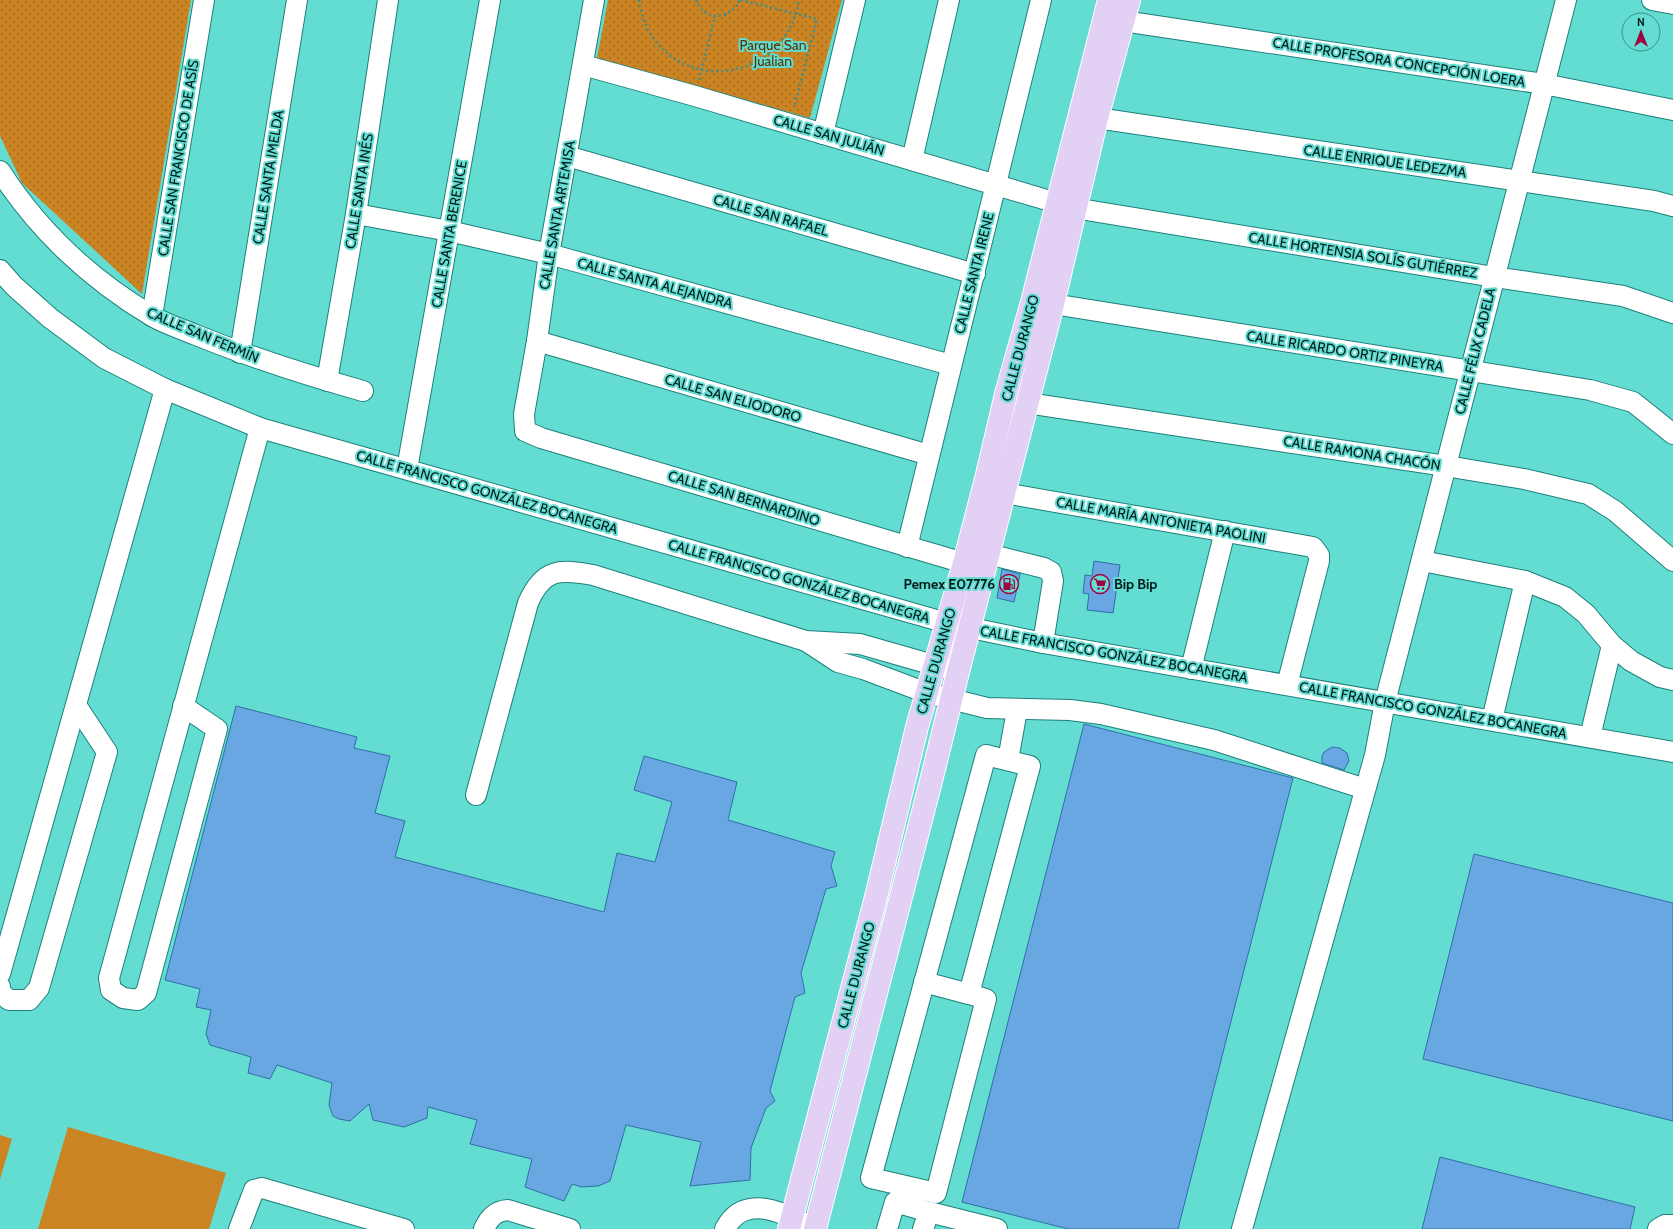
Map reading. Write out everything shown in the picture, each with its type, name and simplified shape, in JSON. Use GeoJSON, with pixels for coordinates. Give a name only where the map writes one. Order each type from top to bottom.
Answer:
{"type":"FeatureCollection","features":[{"type":"Feature","properties":{"kind":"main road","name":"CALLE DURANGO"},"geometry":{"type":"LineString","coordinates":[[815,1229],[1053,304],[1066,206],[1109,0]]}},
{"type":"Feature","properties":{"kind":"main road","name":"CALLE DURANGO"},"geometry":{"type":"LineString","coordinates":[[790,1223],[876,897],[926,692],[964,563],[1006,394],[1066,206],[1097,118],[1126,10]]}},
{"type":"Feature","properties":{"kind":"street","name":"CALLE SAN FRANCISCO DE ASÍS"},"geometry":{"type":"LineString","coordinates":[[152,316],[204,0]]}},
{"type":"Feature","properties":{"kind":"street","name":"CALLE SANTA IMELDA"},"geometry":{"type":"LineString","coordinates":[[240,353],[297,0]]}},
{"type":"Feature","properties":{"kind":"street","name":"CALLE SANTA INÉS"},"geometry":{"type":"LineString","coordinates":[[326,380],[356,214],[388,0]]}},
{"type":"Feature","properties":{"kind":"street","name":"CALLE SANTA BERENICE"},"geometry":{"type":"LineString","coordinates":[[407,469],[490,0]]}},
{"type":"Feature","properties":{"kind":"street","name":"CALLE SANTA ARTEMISA"},"geometry":{"type":"LineString","coordinates":[[525,431],[524,414],[537,341],[549,254],[594,0]]}},
{"type":"Feature","properties":{"kind":"street"},"geometry":{"type":"LineString","coordinates":[[823,134],[855,0]]}},
{"type":"Feature","properties":{"kind":"street"},"geometry":{"type":"LineString","coordinates":[[912,160],[949,0]]}},
{"type":"Feature","properties":{"kind":"street","name":"CALLE SANTA IRENE"},"geometry":{"type":"LineString","coordinates":[[907,547],[1042,0]]}},
{"type":"Feature","properties":{"kind":"street","name":"CALLE FÉLIX CADELA"},"geometry":{"type":"LineString","coordinates":[[1242,1229],[1375,755],[1385,702],[1566,0]]}},
{"type":"Feature","properties":{"kind":"street"},"geometry":{"type":"LineString","coordinates":[[1652,0],[1673,4]]}},
{"type":"Feature","properties":{"kind":"street","name":"CALLE PROFESORA CONCEPCIÓN LOERA"},"geometry":{"type":"LineString","coordinates":[[1126,10],[1544,84],[1673,110]]}},
{"type":"Feature","properties":{"kind":"street","name":"CALLE SAN JULIÁN"},"geometry":{"type":"LineString","coordinates":[[583,66],[695,96],[1066,206]]}},
{"type":"Feature","properties":{"kind":"street","name":"CALLE ENRIQUE LEDEZMA"},"geometry":{"type":"LineString","coordinates":[[1097,118],[1654,201],[1673,206]]}},
{"type":"Feature","properties":{"kind":"street","name":"CALLE SAN RAFAEL"},"geometry":{"type":"LineString","coordinates":[[567,156],[975,274]]}},
{"type":"Feature","properties":{"kind":"street","name":"CALLE SAN FERMÍN"},"geometry":{"type":"LineString","coordinates":[[0,171],[16,196],[56,242],[103,283],[152,316],[240,353],[362,391]]}},
{"type":"Feature","properties":{"kind":"street","name":"CALLE HORTENSIA SOLÍS GUTIÉRREZ"},"geometry":{"type":"LineString","coordinates":[[1066,206],[1494,277],[1623,296],[1673,313]]}},
{"type":"Feature","properties":{"kind":"street","name":"CALLE SANTA ALEJANDRA"},"geometry":{"type":"LineString","coordinates":[[356,214],[450,231],[549,254],[951,364]]}},
{"type":"Feature","properties":{"kind":"street","name":"CALLE FRANCISCO GONZÁLEZ BOCANEGRA"},"geometry":{"type":"LineString","coordinates":[[0,270],[14,286],[50,318],[104,358],[165,389],[260,428],[947,623],[1043,643],[1673,752]]}},
{"type":"Feature","properties":{"kind":"street","name":"CALLE RICARDO ORTIZ PINEYRA"},"geometry":{"type":"LineString","coordinates":[[1053,304],[1590,390],[1633,402],[1673,434]]}},
{"type":"Feature","properties":{"kind":"street","name":"CALLE SAN ELIODORO"},"geometry":{"type":"LineString","coordinates":[[537,341],[929,455]]}},
{"type":"Feature","properties":{"kind":"street"},"geometry":{"type":"LineString","coordinates":[[0,974],[165,389]]}},
{"type":"Feature","properties":{"kind":"street","name":"CALLE RAMONA CHACÓN"},"geometry":{"type":"LineString","coordinates":[[1027,403],[1446,466],[1524,479],[1588,494],[1616,510],[1673,560]]}},
{"type":"Feature","properties":{"kind":"street"},"geometry":{"type":"LineString","coordinates":[[184,706],[218,729],[146,993],[138,1000],[123,998],[111,990],[109,978],[260,428]]}},
{"type":"Feature","properties":{"kind":"street","name":"CALLE SAN BERNARDINO"},"geometry":{"type":"LineString","coordinates":[[525,431],[541,438],[964,563]]}},
{"type":"Feature","properties":{"kind":"street","name":"CALLE MARÍA ANTONIETA PAOLINI"},"geometry":{"type":"LineString","coordinates":[[1004,493],[1313,547],[1317,550],[1319,561],[1287,685]]}},
{"type":"Feature","properties":{"kind":"street"},"geometry":{"type":"LineString","coordinates":[[1191,668],[1225,532]]}},
{"type":"Feature","properties":{"kind":"street"},"geometry":{"type":"LineString","coordinates":[[988,554],[1044,568],[1052,572],[1053,581],[1043,643]]}},
{"type":"Feature","properties":{"kind":"street"},"geometry":{"type":"LineString","coordinates":[[1422,561],[1525,581],[1565,597],[1586,614],[1612,644],[1631,660],[1660,677],[1673,680]]}},
{"type":"Feature","properties":{"kind":"street"},"geometry":{"type":"LineString","coordinates":[[476,795],[528,603],[540,582],[553,573],[567,571],[593,575],[806,640],[860,644],[958,672]]}},
{"type":"Feature","properties":{"kind":"street"},"geometry":{"type":"LineString","coordinates":[[1492,720],[1525,581]]}},
{"type":"Feature","properties":{"kind":"street"},"geometry":{"type":"LineString","coordinates":[[806,640],[838,662],[863,669],[926,692],[987,708],[1018,710],[1070,710],[1101,714],[1166,728],[1214,740],[1365,789]]}},
{"type":"Feature","properties":{"kind":"street"},"geometry":{"type":"LineString","coordinates":[[1590,737],[1612,644]]}},
{"type":"Feature","properties":{"kind":"street"},"geometry":{"type":"LineString","coordinates":[[0,987],[1,993],[9,1000],[29,1000],[39,988],[107,752],[76,705]]}},
{"type":"Feature","properties":{"kind":"street"},"geometry":{"type":"LineString","coordinates":[[1008,760],[1018,710]]}},
{"type":"Feature","properties":{"kind":"street"},"geometry":{"type":"LineString","coordinates":[[924,982],[986,999],[936,1193],[871,1178],[924,982],[986,755],[1008,760],[1030,766],[969,994]]}},
{"type":"Feature","properties":{"kind":"street"},"geometry":{"type":"LineString","coordinates":[[239,1229],[254,1190],[262,1188],[404,1229]]}},
{"type":"Feature","properties":{"kind":"street"},"geometry":{"type":"LineString","coordinates":[[887,1229],[895,1202],[926,1221],[997,1229]]}},
{"type":"Feature","properties":{"kind":"street"},"geometry":{"type":"LineString","coordinates":[[725,1229],[728,1224],[744,1210],[759,1208],[780,1212],[790,1223],[815,1229]]}},
{"type":"Feature","properties":{"kind":"street"},"geometry":{"type":"LineString","coordinates":[[484,1229],[493,1215],[500,1211],[508,1210],[570,1229]]}},
{"type":"Feature","properties":{"kind":"street"},"geometry":{"type":"LineString","coordinates":[[1658,1229],[1665,1225],[1673,1225]]}},
{"type":"Feature","properties":{"kind":"path"},"geometry":{"type":"LineString","coordinates":[[639,0],[640,10],[646,27],[656,42],[669,55],[702,70],[722,72],[742,68],[760,60],[776,48],[788,32],[796,14],[799,0]]}},
{"type":"Feature","properties":{"kind":"path"},"geometry":{"type":"LineString","coordinates":[[696,0],[703,11],[715,16],[723,16],[731,13],[737,7],[740,0],[818,19],[792,115]]}},
{"type":"Feature","properties":{"kind":"path"},"geometry":{"type":"LineString","coordinates":[[695,96],[715,16]]}},
{"type":"Feature","properties":{"kind":"green space"},"geometry":{"type":"Polygon","coordinates":[[[0,0],[191,0],[142,294],[22,183],[0,136],[0,0]]]}},
{"type":"Feature","properties":{"kind":"green space","name":"Parque San Jualian"},"geometry":{"type":"Polygon","coordinates":[[[608,0],[842,0],[810,118],[597,58],[608,0]]]}},
{"type":"Feature","properties":{"kind":"green space"},"geometry":{"type":"Polygon","coordinates":[[[68,1127],[226,1173],[209,1229],[38,1229],[68,1127]]]}},
{"type":"Feature","properties":{"kind":"green space"},"geometry":{"type":"Polygon","coordinates":[[[0,1135],[12,1139],[0,1179],[0,1135]]]}},
{"type":"Feature","properties":{"kind":"building","name":"Bip Bip"},"geometry":{"type":"Polygon","coordinates":[[[1094,561],[1120,565],[1113,613],[1087,610],[1089,594],[1083,593],[1085,575],[1092,576],[1094,561]]]}},
{"type":"Feature","properties":{"kind":"building","name":"Pemex E07776"},"geometry":{"type":"Polygon","coordinates":[[[1002,569],[1020,574],[1014,602],[997,598],[1002,569]]]}},
{"type":"Feature","properties":{"kind":"building"},"geometry":{"type":"Polygon","coordinates":[[[236,706],[357,737],[354,748],[390,756],[375,813],[405,821],[395,857],[604,912],[617,853],[655,862],[672,802],[634,790],[644,756],[737,782],[728,820],[835,852],[831,866],[837,886],[826,889],[801,973],[805,993],[795,997],[770,1091],[775,1101],[766,1108],[751,1148],[750,1180],[690,1186],[701,1142],[626,1125],[610,1181],[598,1186],[581,1187],[572,1184],[564,1201],[525,1187],[532,1159],[470,1144],[477,1120],[428,1107],[427,1118],[404,1127],[373,1120],[369,1104],[350,1121],[339,1119],[333,1116],[329,1105],[332,1083],[277,1065],[270,1079],[248,1073],[251,1057],[210,1045],[206,1034],[211,1010],[196,1007],[200,989],[165,980],[236,706]]]}},
{"type":"Feature","properties":{"kind":"building"},"geometry":{"type":"Polygon","coordinates":[[[1084,724],[1293,778],[1178,1229],[1068,1229],[962,1202],[1084,724]]]}},
{"type":"Feature","properties":{"kind":"building"},"geometry":{"type":"Polygon","coordinates":[[[1332,747],[1340,748],[1347,753],[1349,761],[1344,770],[1322,763],[1322,756],[1324,752],[1332,747]]]}},
{"type":"Feature","properties":{"kind":"building"},"geometry":{"type":"Polygon","coordinates":[[[1474,854],[1673,903],[1673,1121],[1423,1059],[1474,854]]]}},
{"type":"Feature","properties":{"kind":"building"},"geometry":{"type":"Polygon","coordinates":[[[1440,1157],[1635,1207],[1630,1229],[1422,1229],[1440,1157]]]}},
{"type":"Feature","properties":{"kind":"place","name":"Pemex E07776"},"geometry":{"type":"Point","coordinates":[1009,584]}},
{"type":"Feature","properties":{"kind":"place","name":"Bip Bip"},"geometry":{"type":"Point","coordinates":[1100,584]}}]}
